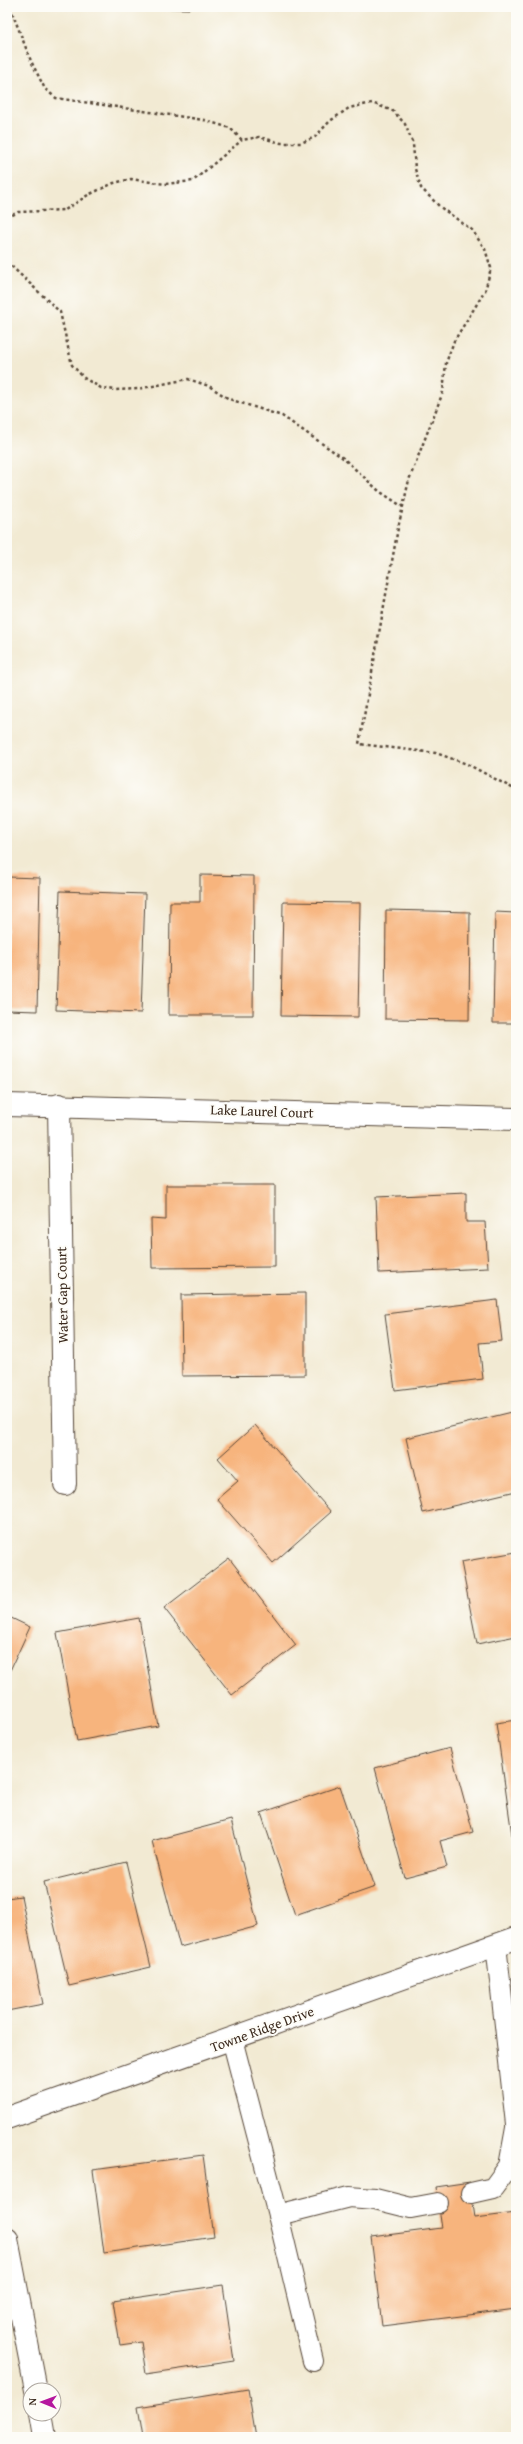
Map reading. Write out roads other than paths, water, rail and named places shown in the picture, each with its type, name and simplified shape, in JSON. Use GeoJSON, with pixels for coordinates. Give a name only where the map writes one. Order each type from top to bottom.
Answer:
{"type":"FeatureCollection","features":[{"type":"Feature","properties":{"kind":"street","name":"Lake Laurel Court"},"geometry":{"type":"LineString","coordinates":[[7,1105],[516,1119]]}},
{"type":"Feature","properties":{"kind":"street","name":"Water Gap Court"},"geometry":{"type":"LineString","coordinates":[[59,1106],[65,1484]]}},
{"type":"Feature","properties":{"kind":"street","name":"Towne Ridge Drive"},"geometry":{"type":"LineString","coordinates":[[7,2118],[516,1938]]}},
{"type":"Feature","properties":{"kind":"street"},"geometry":{"type":"LineString","coordinates":[[7,2239],[34,2382]]}},
{"type":"Feature","properties":{"kind":"street"},"geometry":{"type":"LineString","coordinates":[[42,2422],[45,2437]]}},
{"type":"Feature","properties":{"kind":"lane"},"geometry":{"type":"LineString","coordinates":[[496,1945],[516,2124]]}},
{"type":"Feature","properties":{"kind":"lane"},"geometry":{"type":"LineString","coordinates":[[232,2039],[278,2215],[313,2361]]}},
{"type":"Feature","properties":{"kind":"lane"},"geometry":{"type":"LineString","coordinates":[[471,2193],[493,2188],[509,2166],[516,2128]]}},
{"type":"Feature","properties":{"kind":"lane"},"geometry":{"type":"LineString","coordinates":[[278,2215],[349,2197],[375,2199],[411,2208],[438,2203]]}}]}
